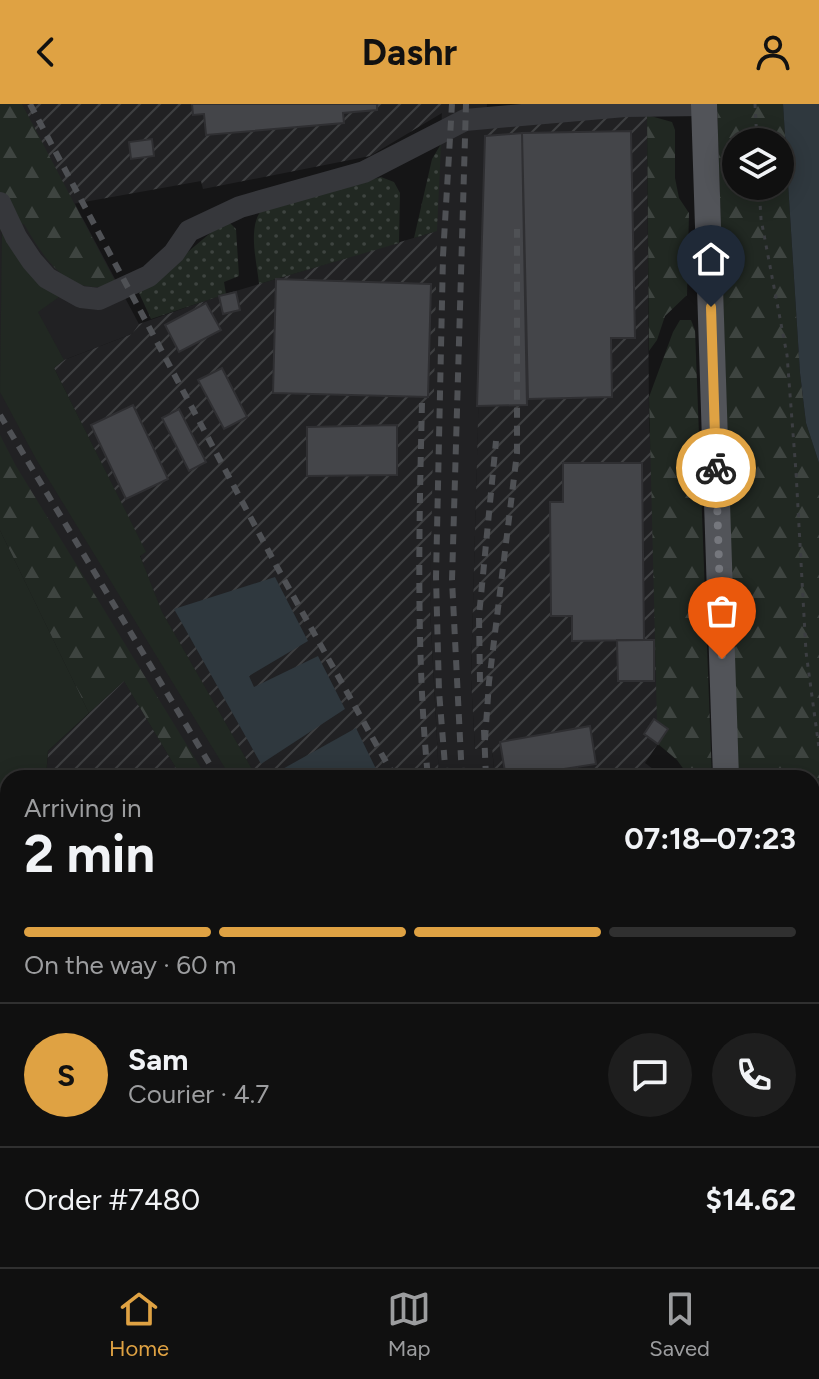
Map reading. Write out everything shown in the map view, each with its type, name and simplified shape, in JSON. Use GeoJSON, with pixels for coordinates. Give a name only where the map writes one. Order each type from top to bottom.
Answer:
{"type":"FeatureCollection","features":[{"type":"Feature","properties":{"kind":"main road"},"geometry":{"type":"LineString","coordinates":[[704,104],[726,770]]}},
{"type":"Feature","properties":{"kind":"lane"},"geometry":{"type":"LineString","coordinates":[[0,203],[16,237],[47,278],[81,297],[99,299],[149,276],[174,253],[189,231],[240,207],[364,172],[465,120],[625,106],[704,104]]}},
{"type":"Feature","properties":{"kind":"path"},"geometry":{"type":"LineString","coordinates":[[755,104],[756,128]]}},
{"type":"Feature","properties":{"kind":"path"},"geometry":{"type":"LineString","coordinates":[[760,200],[787,355],[806,652],[819,748]]}},
{"type":"Feature","properties":{"kind":"shaded area"},"geometry":{"type":"Polygon","coordinates":[[[0,104],[22,104],[139,324],[132,334],[64,360],[54,368],[140,556],[253,770],[177,770],[124,681],[89,713],[0,530],[0,104]]]}},
{"type":"Feature","properties":{"kind":"shaded area"},"geometry":{"type":"Polygon","coordinates":[[[22,104],[442,104],[442,113],[370,156],[203,189],[201,181],[73,204],[22,104]]]}},
{"type":"Feature","properties":{"kind":"shaded area"},"geometry":{"type":"Polygon","coordinates":[[[442,104],[487,104],[471,679],[475,749],[492,748],[494,770],[439,770],[430,609],[432,211],[441,144],[442,104]]]}},
{"type":"Feature","properties":{"kind":"shaded area"},"geometry":{"type":"Polygon","coordinates":[[[783,104],[819,104],[819,463],[806,423],[800,373],[789,200],[794,200],[794,128],[785,128],[783,104]]]}},
{"type":"Feature","properties":{"kind":"shaded area"},"geometry":{"type":"Polygon","coordinates":[[[647,115],[649,424],[668,729],[645,763],[654,770],[494,770],[492,748],[475,749],[471,679],[486,125],[647,115]]]}},
{"type":"Feature","properties":{"kind":"shaded area"},"geometry":{"type":"Polygon","coordinates":[[[437,231],[430,609],[439,770],[252,770],[162,612],[140,555],[145,552],[54,368],[64,360],[132,334],[139,324],[219,296],[437,231]]]}},
{"type":"Feature","properties":{"kind":"shaded area"},"geometry":{"type":"Polygon","coordinates":[[[275,577],[308,641],[249,676],[254,687],[318,656],[345,709],[261,764],[174,609],[275,577]]]}},
{"type":"Feature","properties":{"kind":"shaded area"},"geometry":{"type":"Polygon","coordinates":[[[124,681],[177,770],[47,770],[48,751],[124,681]]]}},
{"type":"Feature","properties":{"kind":"shaded area"},"geometry":{"type":"Polygon","coordinates":[[[356,728],[377,770],[281,770],[356,728]]]}},
{"type":"Feature","properties":{"kind":"green space"},"geometry":{"type":"Polygon","coordinates":[[[0,104],[22,104],[116,283],[100,287],[72,281],[50,263],[24,224],[0,231],[0,104]]]}},
{"type":"Feature","properties":{"kind":"green space"},"geometry":{"type":"Polygon","coordinates":[[[717,104],[783,104],[785,128],[722,128],[722,200],[789,200],[806,423],[819,463],[819,770],[738,770],[717,104]]]}},
{"type":"Feature","properties":{"kind":"green space"},"geometry":{"type":"Polygon","coordinates":[[[647,115],[672,122],[675,130],[675,178],[679,198],[689,213],[687,295],[665,316],[657,340],[649,351],[647,115]]]}},
{"type":"Feature","properties":{"kind":"green space"},"geometry":{"type":"Polygon","coordinates":[[[441,144],[437,231],[414,238],[432,159],[441,144]]]}},
{"type":"Feature","properties":{"kind":"green space"},"geometry":{"type":"Polygon","coordinates":[[[381,177],[394,182],[400,193],[399,243],[259,284],[254,235],[257,217],[262,209],[381,177]]]}},
{"type":"Feature","properties":{"kind":"green space"},"geometry":{"type":"Polygon","coordinates":[[[229,222],[236,229],[239,276],[224,282],[226,294],[151,319],[139,293],[221,224],[229,222]]]}},
{"type":"Feature","properties":{"kind":"green space"},"geometry":{"type":"Polygon","coordinates":[[[2,230],[31,273],[59,297],[38,312],[64,360],[54,368],[146,552],[140,556],[162,612],[252,770],[226,770],[36,459],[0,392],[2,230]]]}},
{"type":"Feature","properties":{"kind":"green space"},"geometry":{"type":"Polygon","coordinates":[[[680,320],[691,320],[695,330],[712,770],[684,770],[658,744],[668,729],[657,722],[649,397],[680,320]]]}},
{"type":"Feature","properties":{"kind":"green space"},"geometry":{"type":"Polygon","coordinates":[[[0,435],[202,770],[177,770],[124,681],[89,713],[0,530],[0,435]]]}},
{"type":"Feature","properties":{"kind":"green space"},"geometry":{"type":"Polygon","coordinates":[[[0,530],[89,713],[48,751],[47,770],[0,770],[0,530]]]}},
{"type":"Feature","properties":{"kind":"building"},"geometry":{"type":"Polygon","coordinates":[[[192,104],[377,104],[377,110],[343,113],[344,123],[206,135],[204,114],[193,115],[192,104]]]}},
{"type":"Feature","properties":{"kind":"building"},"geometry":{"type":"Polygon","coordinates":[[[631,131],[635,338],[611,338],[612,397],[528,399],[522,133],[631,131]]]}},
{"type":"Feature","properties":{"kind":"building"},"geometry":{"type":"Polygon","coordinates":[[[522,133],[527,405],[477,406],[485,136],[522,133]]]}},
{"type":"Feature","properties":{"kind":"building"},"geometry":{"type":"Polygon","coordinates":[[[152,139],[154,156],[131,159],[129,142],[152,139]]]}},
{"type":"Feature","properties":{"kind":"building"},"geometry":{"type":"Polygon","coordinates":[[[276,279],[431,284],[428,397],[273,393],[276,279]]]}},
{"type":"Feature","properties":{"kind":"building"},"geometry":{"type":"Polygon","coordinates":[[[236,292],[240,310],[223,314],[219,296],[236,292]]]}},
{"type":"Feature","properties":{"kind":"building"},"geometry":{"type":"Polygon","coordinates":[[[206,303],[221,330],[179,352],[165,325],[206,303]]]}},
{"type":"Feature","properties":{"kind":"building"},"geometry":{"type":"Polygon","coordinates":[[[222,368],[247,417],[224,429],[198,380],[222,368]]]}},
{"type":"Feature","properties":{"kind":"building"},"geometry":{"type":"Polygon","coordinates":[[[133,405],[168,479],[126,499],[91,425],[133,405]]]}},
{"type":"Feature","properties":{"kind":"building"},"geometry":{"type":"Polygon","coordinates":[[[179,409],[206,462],[189,471],[162,418],[179,409]]]}},
{"type":"Feature","properties":{"kind":"building"},"geometry":{"type":"Polygon","coordinates":[[[397,425],[397,475],[307,476],[307,427],[397,425]]]}},
{"type":"Feature","properties":{"kind":"building"},"geometry":{"type":"Polygon","coordinates":[[[563,463],[642,463],[644,640],[572,641],[572,616],[551,616],[550,502],[563,502],[563,463]]]}},
{"type":"Feature","properties":{"kind":"building"},"geometry":{"type":"Polygon","coordinates":[[[617,640],[654,640],[654,681],[618,681],[617,640]]]}},
{"type":"Feature","properties":{"kind":"building"},"geometry":{"type":"Polygon","coordinates":[[[654,719],[668,729],[658,744],[644,734],[654,719]]]}},
{"type":"Feature","properties":{"kind":"building"},"geometry":{"type":"Polygon","coordinates":[[[590,726],[596,764],[557,770],[505,770],[500,742],[590,726]]]}},
{"type":"Feature","properties":{"kind":"railway"},"geometry":{"type":"LineString","coordinates":[[30,104],[277,567],[391,770]]}},
{"type":"Feature","properties":{"kind":"railway"},"geometry":{"type":"LineString","coordinates":[[445,770],[439,691],[436,577],[443,256],[452,104]]}},
{"type":"Feature","properties":{"kind":"railway"},"geometry":{"type":"LineString","coordinates":[[462,770],[452,580],[466,104]]}},
{"type":"Feature","properties":{"kind":"railway"},"geometry":{"type":"LineString","coordinates":[[485,740],[489,682],[517,453],[517,229]]}},
{"type":"Feature","properties":{"kind":"railway"},"geometry":{"type":"LineString","coordinates":[[422,403],[420,637],[427,770]]}},
{"type":"Feature","properties":{"kind":"railway"},"geometry":{"type":"LineString","coordinates":[[0,415],[213,770]]}},
{"type":"Feature","properties":{"kind":"railway"},"geometry":{"type":"LineString","coordinates":[[480,682],[479,616],[496,441]]}},
{"type":"Feature","properties":{"kind":"railway"},"geometry":{"type":"LineString","coordinates":[[484,730],[486,770]]}},
{"type":"Feature","properties":{"kind":"way so far"},"geometry":{"type":"LineString","coordinates":[[716,468],[722,659]]}},
{"type":"Feature","properties":{"kind":"route"},"geometry":{"type":"LineString","coordinates":[[711,307],[716,468]]}}]}
